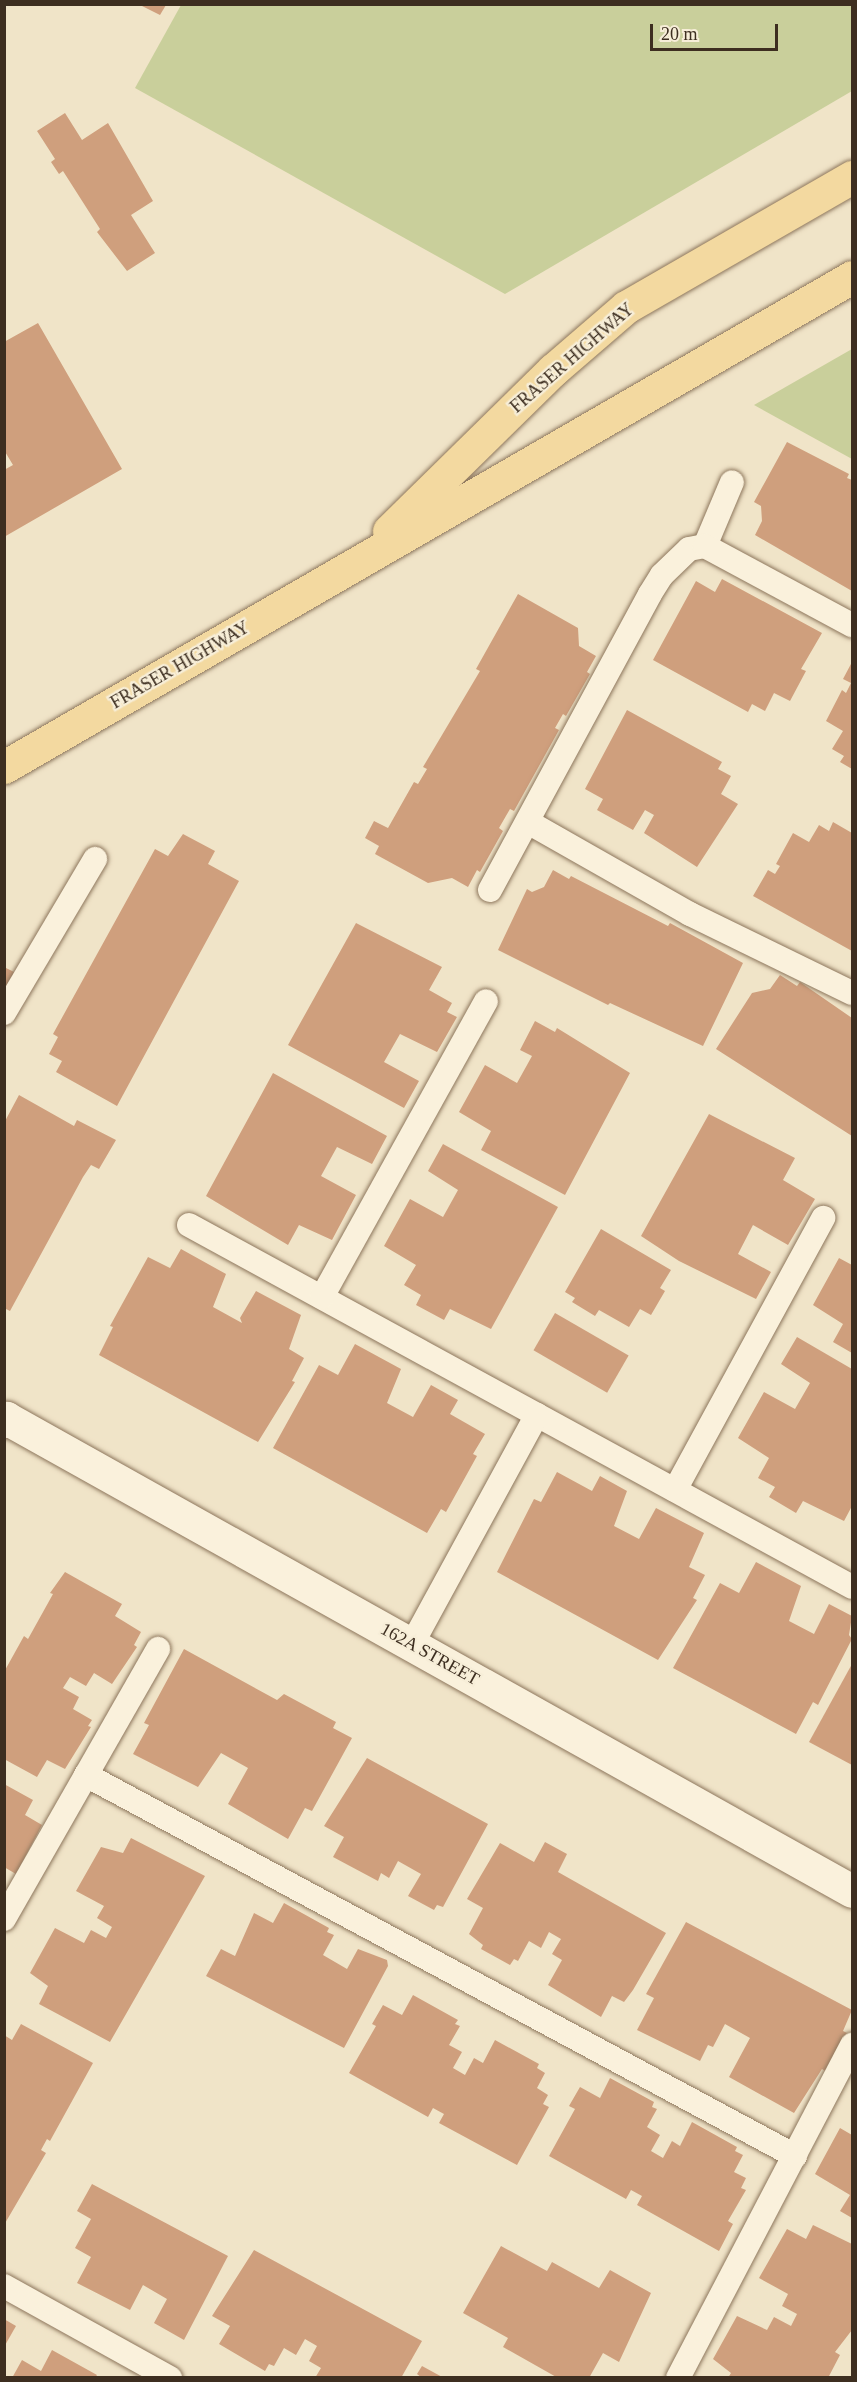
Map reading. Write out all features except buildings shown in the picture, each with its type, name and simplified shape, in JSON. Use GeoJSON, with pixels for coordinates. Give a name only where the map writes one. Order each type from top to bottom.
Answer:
{"type":"FeatureCollection","features":[{"type":"Feature","properties":{"kind":"main road","name":"FRASER HIGHWAY"},"geometry":{"type":"LineString","coordinates":[[356,564],[553,370],[626,307],[852,177]]}},
{"type":"Feature","properties":{"kind":"main road","name":"FRASER HIGHWAY"},"geometry":{"type":"LineString","coordinates":[[4,767],[852,277]]}},
{"type":"Feature","properties":{"kind":"street","name":"162A STREET"},"geometry":{"type":"LineString","coordinates":[[5,1419],[852,1891]]}},
{"type":"Feature","properties":{"kind":"lane"},"geometry":{"type":"LineString","coordinates":[[705,546],[732,482]]}},
{"type":"Feature","properties":{"kind":"lane"},"geometry":{"type":"LineString","coordinates":[[490,890],[656,585],[689,549],[705,546],[852,625]]}},
{"type":"Feature","properties":{"kind":"lane"},"geometry":{"type":"LineString","coordinates":[[528,822],[690,914],[852,993]]}},
{"type":"Feature","properties":{"kind":"lane"},"geometry":{"type":"LineString","coordinates":[[4,1013],[95,859]]}},
{"type":"Feature","properties":{"kind":"lane"},"geometry":{"type":"LineString","coordinates":[[322,1297],[486,1001]]}},
{"type":"Feature","properties":{"kind":"lane"},"geometry":{"type":"LineString","coordinates":[[675,1490],[823,1218]]}},
{"type":"Feature","properties":{"kind":"lane"},"geometry":{"type":"LineString","coordinates":[[189,1225],[852,1587]]}},
{"type":"Feature","properties":{"kind":"lane"},"geometry":{"type":"LineString","coordinates":[[412,1644],[537,1415]]}},
{"type":"Feature","properties":{"kind":"lane"},"geometry":{"type":"LineString","coordinates":[[4,1919],[158,1649]]}},
{"type":"Feature","properties":{"kind":"lane"},"geometry":{"type":"LineString","coordinates":[[86,1775],[795,2156]]}},
{"type":"Feature","properties":{"kind":"lane"},"geometry":{"type":"LineString","coordinates":[[678,2378],[852,2045]]}},
{"type":"Feature","properties":{"kind":"lane"},"geometry":{"type":"LineString","coordinates":[[4,2286],[170,2378]]}},
{"type":"Feature","properties":{"kind":"green space"},"geometry":{"type":"Polygon","coordinates":[[[181,5],[852,5],[852,91],[505,294],[135,88],[181,5]]]}},
{"type":"Feature","properties":{"kind":"green space"},"geometry":{"type":"Polygon","coordinates":[[[852,349],[852,459],[754,405],[852,349]]]}}]}
